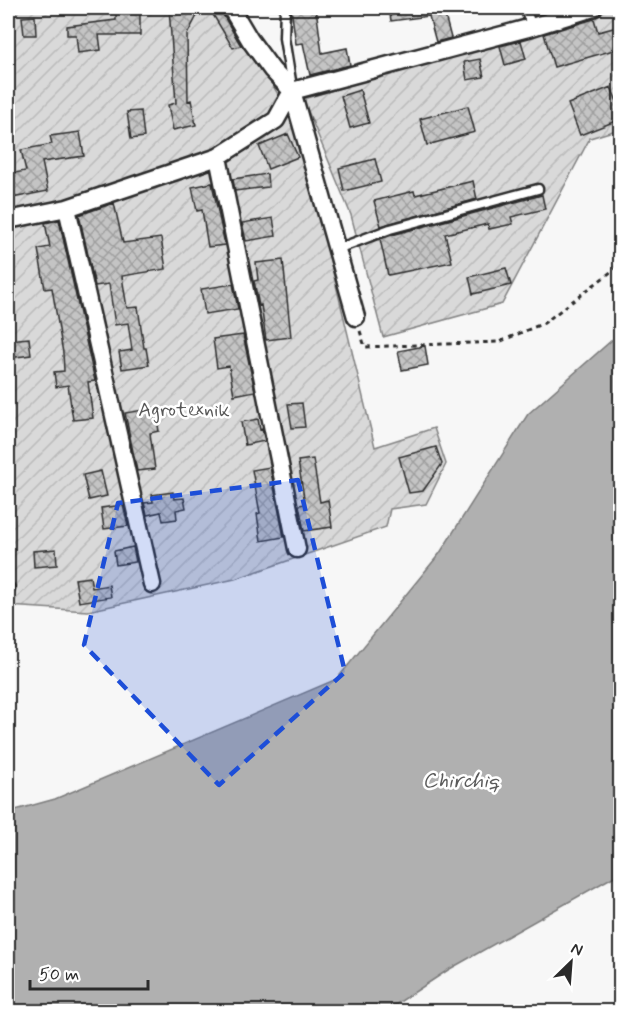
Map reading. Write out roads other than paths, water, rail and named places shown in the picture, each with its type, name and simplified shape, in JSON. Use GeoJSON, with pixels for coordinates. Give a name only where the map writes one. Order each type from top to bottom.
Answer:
{"type":"FeatureCollection","features":[{"type":"Feature","properties":{"kind":"street"},"geometry":{"type":"LineString","coordinates":[[231,8],[261,56],[292,91],[356,317]]}},
{"type":"Feature","properties":{"kind":"street"},"geometry":{"type":"LineString","coordinates":[[8,220],[67,208],[218,157],[276,120],[292,91],[532,27],[593,8]]}},
{"type":"Feature","properties":{"kind":"street"},"geometry":{"type":"LineString","coordinates":[[218,157],[297,549]]}},
{"type":"Feature","properties":{"kind":"street"},"geometry":{"type":"LineString","coordinates":[[67,208],[152,585]]}},
{"type":"Feature","properties":{"kind":"lane"},"geometry":{"type":"LineString","coordinates":[[285,8],[284,38],[292,91]]}},
{"type":"Feature","properties":{"kind":"lane"},"geometry":{"type":"LineString","coordinates":[[525,8],[532,27]]}},
{"type":"Feature","properties":{"kind":"lane"},"geometry":{"type":"LineString","coordinates":[[337,249],[390,229],[538,189]]}},
{"type":"Feature","properties":{"kind":"water","name":"Chirchiq"},"geometry":{"type":"Polygon","coordinates":[[[620,333],[620,873],[448,970],[386,1011],[8,1011],[8,812],[55,799],[337,679],[440,553],[528,414],[620,333]]]}},
{"type":"Feature","properties":{"kind":"park label","name":"Agrotexnik"},"geometry":{"type":"Point","coordinates":[184,409]}}]}
